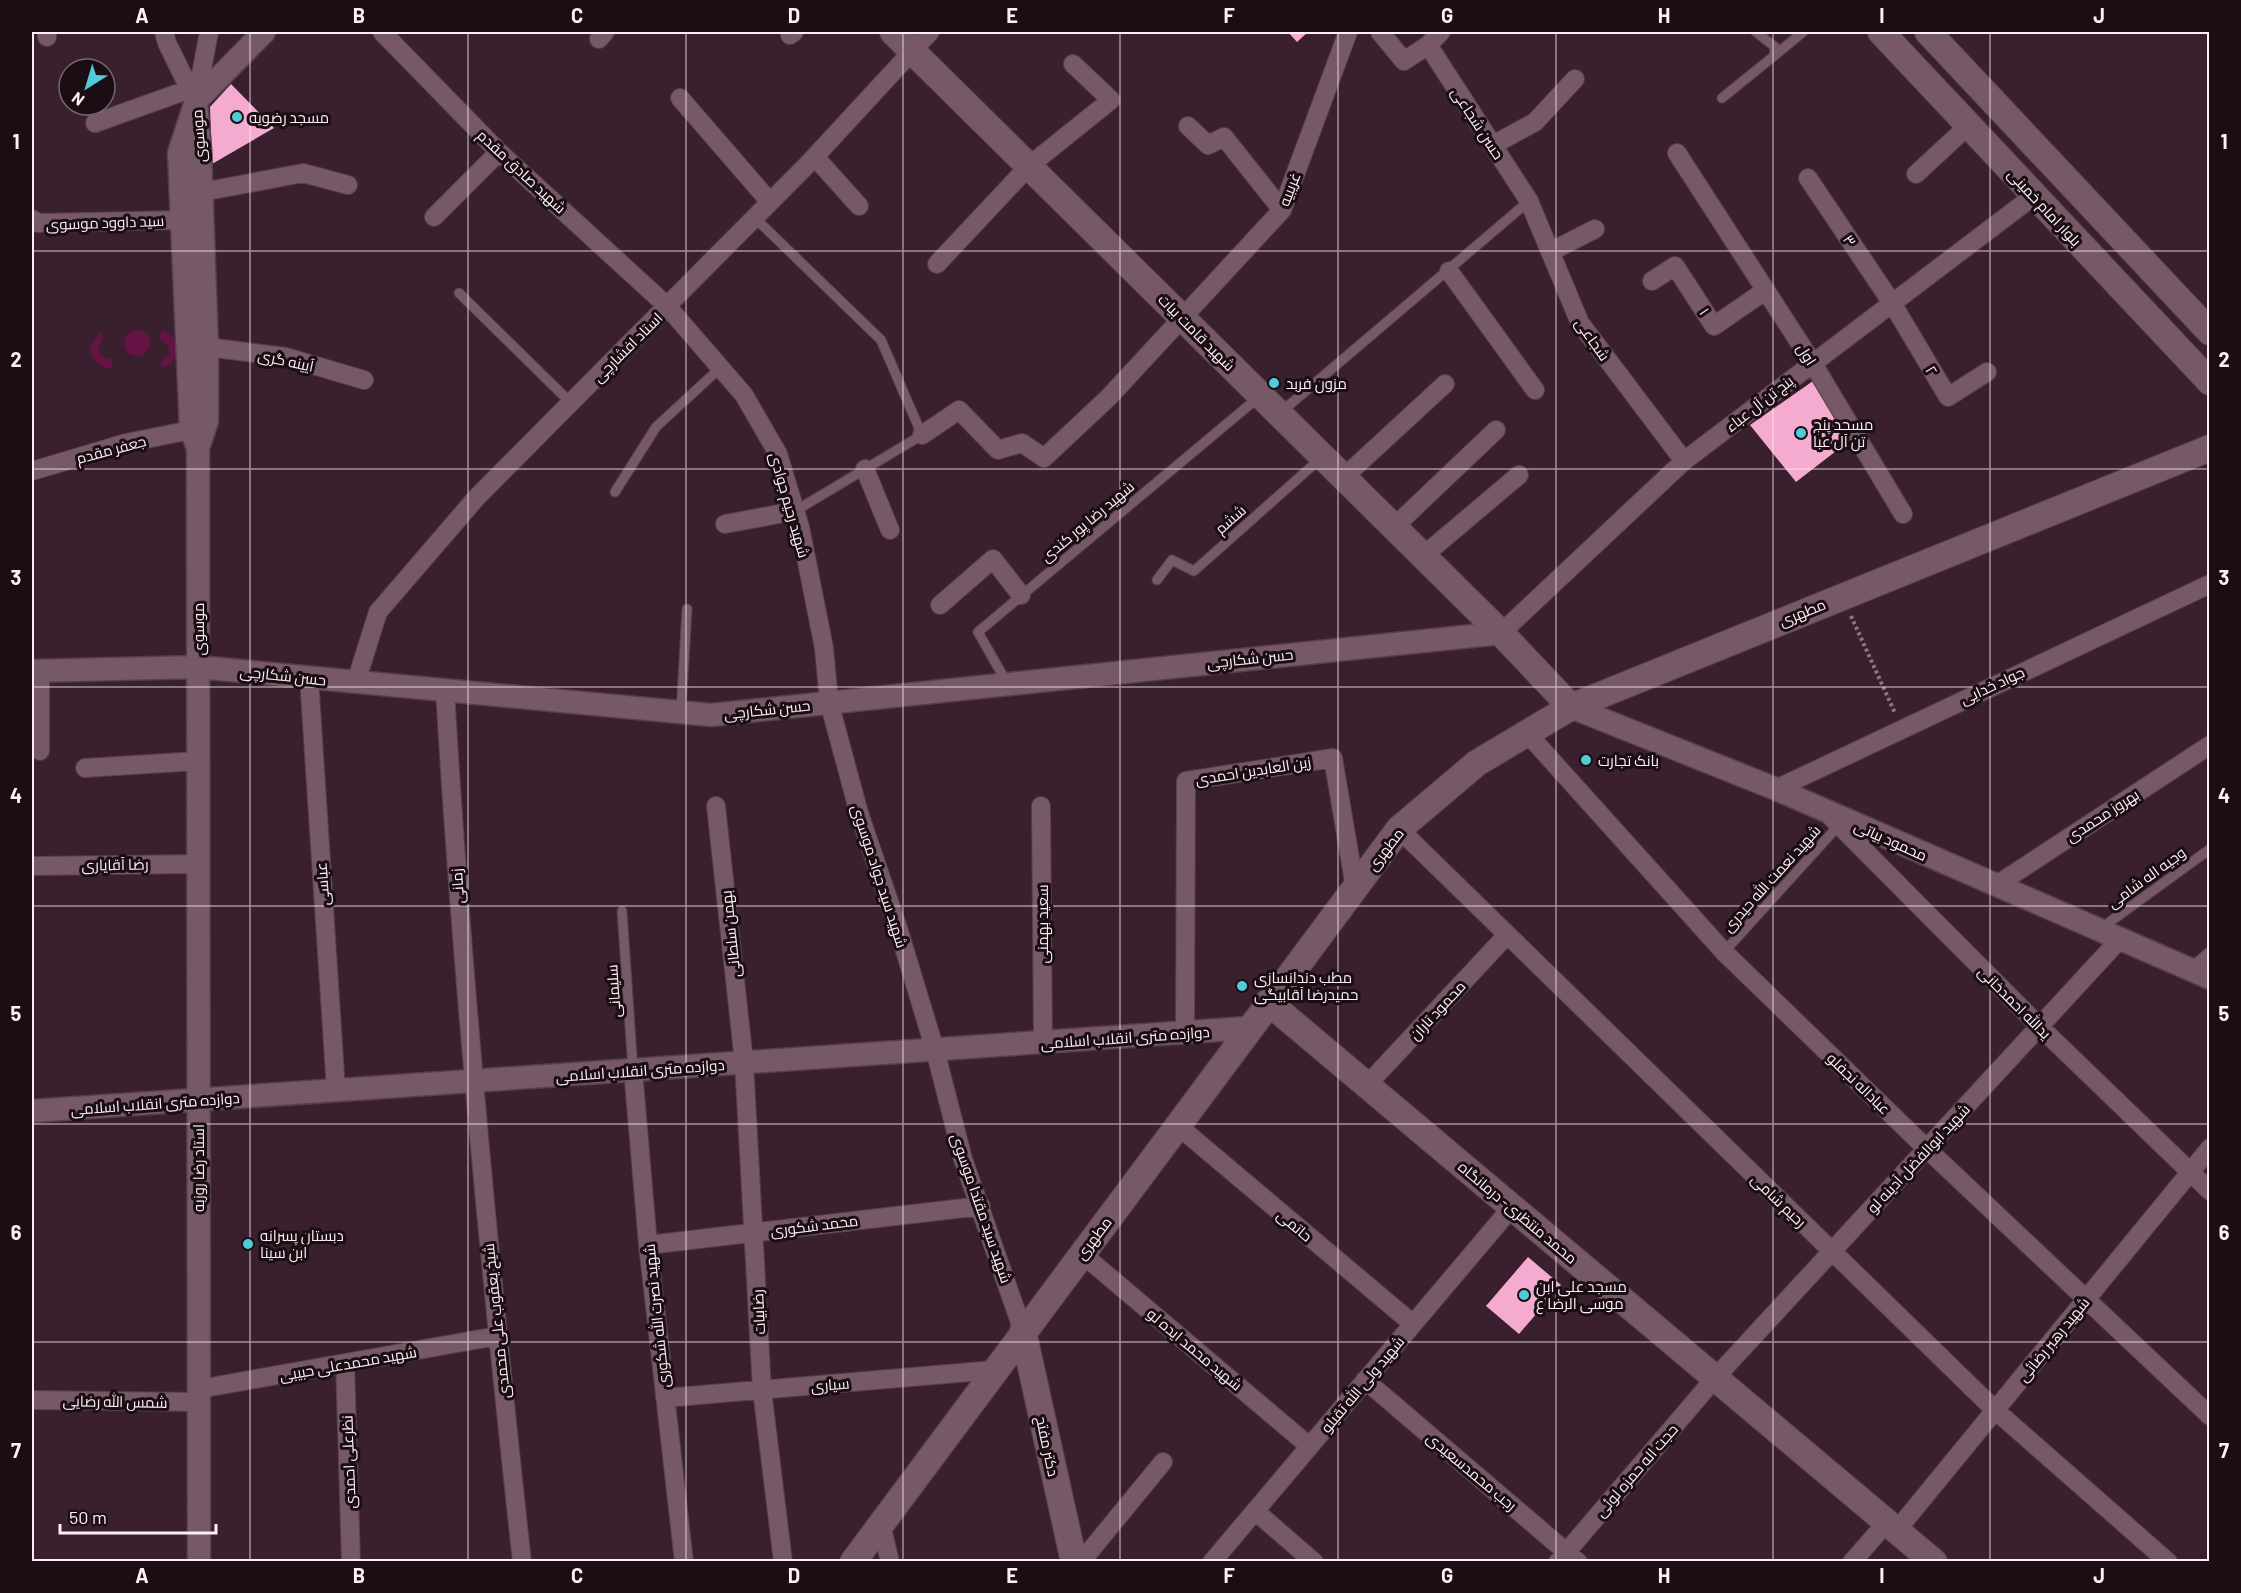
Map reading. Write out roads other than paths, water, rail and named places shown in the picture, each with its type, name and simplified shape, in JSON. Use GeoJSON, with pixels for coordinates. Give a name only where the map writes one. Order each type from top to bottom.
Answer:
{"type":"FeatureCollection","features":[{"type":"Feature","properties":{"kind":"main road","name":"شهید قامت بیات"},"geometry":{"type":"LineString","coordinates":[[893,32],[1501,633],[1571,706]]}},
{"type":"Feature","properties":{"kind":"main road","name":"بلوار امام خمینی"},"geometry":{"type":"LineString","coordinates":[[1881,32],[2210,382]]}},
{"type":"Feature","properties":{"kind":"main road"},"geometry":{"type":"LineString","coordinates":[[1934,34],[2210,332]]}},
{"type":"Feature","properties":{"kind":"main road","name":"مطهری"},"geometry":{"type":"LineString","coordinates":[[853,1562],[1248,1028],[1399,829],[1477,763],[1571,706],[2210,448]]}},
{"type":"Feature","properties":{"kind":"main road","name":"محمد منتظری- درمانگاه"},"geometry":{"type":"LineString","coordinates":[[1268,1002],[1934,1562]]}},
{"type":"Feature","properties":{"kind":"main road","name":"دکتر مفتح"},"geometry":{"type":"LineString","coordinates":[[1023,1331],[1074,1562]]}},
{"type":"Feature","properties":{"kind":"street"},"geometry":{"type":"LineString","coordinates":[[164,32],[193,95]]}},
{"type":"Feature","properties":{"kind":"street"},"geometry":{"type":"LineString","coordinates":[[193,95],[209,32]]}},
{"type":"Feature","properties":{"kind":"street"},"geometry":{"type":"LineString","coordinates":[[95,123],[193,95],[264,32]]}},
{"type":"Feature","properties":{"kind":"street","name":"شهید صادق مقدم"},"geometry":{"type":"LineString","coordinates":[[382,32],[499,152],[668,306]]}},
{"type":"Feature","properties":{"kind":"street","name":"استاد افشارچی"},"geometry":{"type":"LineString","coordinates":[[356,682],[378,612],[477,496],[815,157],[930,32]]}},
{"type":"Feature","properties":{"kind":"street","name":"غریبیه"},"geometry":{"type":"LineString","coordinates":[[922,435],[958,410],[998,450],[1022,443],[1044,458],[1109,397],[1282,210],[1348,32]]}},
{"type":"Feature","properties":{"kind":"street"},"geometry":{"type":"LineString","coordinates":[[1380,32],[1404,61],[1428,45],[1441,32]]}},
{"type":"Feature","properties":{"kind":"street","name":"حسن شجاعی"},"geometry":{"type":"LineString","coordinates":[[1428,45],[1529,201]]}},
{"type":"Feature","properties":{"kind":"street"},"geometry":{"type":"LineString","coordinates":[[937,264],[1029,166],[1111,100],[1074,64]]}},
{"type":"Feature","properties":{"kind":"street"},"geometry":{"type":"LineString","coordinates":[[1493,145],[1535,122],[1575,78]]}},
{"type":"Feature","properties":{"kind":"street","name":"موسوی"},"geometry":{"type":"LineString","coordinates":[[193,95],[202,192],[207,348],[207,421],[194,439]]}},
{"type":"Feature","properties":{"kind":"street","name":"موسوی"},"geometry":{"type":"LineString","coordinates":[[193,95],[179,153],[179,220],[194,439],[198,667]]}},
{"type":"Feature","properties":{"kind":"street"},"geometry":{"type":"LineString","coordinates":[[680,98],[771,202]]}},
{"type":"Feature","properties":{"kind":"street"},"geometry":{"type":"LineString","coordinates":[[1916,174],[1969,125]]}},
{"type":"Feature","properties":{"kind":"street"},"geometry":{"type":"LineString","coordinates":[[1188,126],[1208,145],[1224,137],[1282,210]]}},
{"type":"Feature","properties":{"kind":"street"},"geometry":{"type":"LineString","coordinates":[[434,217],[499,152]]}},
{"type":"Feature","properties":{"kind":"street","name":"اول"},"geometry":{"type":"LineString","coordinates":[[1677,153],[1812,362],[1903,514]]}},
{"type":"Feature","properties":{"kind":"street"},"geometry":{"type":"LineString","coordinates":[[815,157],[859,206]]}},
{"type":"Feature","properties":{"kind":"street"},"geometry":{"type":"LineString","coordinates":[[202,192],[303,172],[348,185]]}},
{"type":"Feature","properties":{"kind":"street","name":"۳"},"geometry":{"type":"LineString","coordinates":[[1808,178],[1892,303]]}},
{"type":"Feature","properties":{"kind":"street","name":"پنج تن آل عباء"},"geometry":{"type":"LineString","coordinates":[[1501,633],[1684,461],[2035,195]]}},
{"type":"Feature","properties":{"kind":"street","name":"شجاعی"},"geometry":{"type":"LineString","coordinates":[[1529,201],[1580,322],[1684,461]]}},
{"type":"Feature","properties":{"kind":"street","name":"سید داوود موسوی"},"geometry":{"type":"LineString","coordinates":[[32,219],[38,223],[179,220]]}},
{"type":"Feature","properties":{"kind":"street"},"geometry":{"type":"LineString","coordinates":[[1550,252],[1595,229]]}},
{"type":"Feature","properties":{"kind":"street","name":"۱"},"geometry":{"type":"LineString","coordinates":[[1652,281],[1675,266],[1714,326],[1766,290]]}},
{"type":"Feature","properties":{"kind":"street"},"geometry":{"type":"LineString","coordinates":[[1449,271],[1535,390]]}},
{"type":"Feature","properties":{"kind":"street","name":"۲"},"geometry":{"type":"LineString","coordinates":[[1892,303],[1948,397],[1987,372]]}},
{"type":"Feature","properties":{"kind":"street","name":"شهید رحیم جوادی"},"geometry":{"type":"LineString","coordinates":[[668,306],[744,395],[778,454],[795,511],[824,648],[829,702]]}},
{"type":"Feature","properties":{"kind":"street","name":"آیینه گری"},"geometry":{"type":"LineString","coordinates":[[207,348],[286,357],[364,380]]}},
{"type":"Feature","properties":{"kind":"street"},"geometry":{"type":"LineString","coordinates":[[1344,477],[1445,384]]}},
{"type":"Feature","properties":{"kind":"street"},"geometry":{"type":"LineString","coordinates":[[1394,527],[1496,430]]}},
{"type":"Feature","properties":{"kind":"street","name":"جعفر مقدم"},"geometry":{"type":"LineString","coordinates":[[32,471],[126,443],[194,439]]}},
{"type":"Feature","properties":{"kind":"street"},"geometry":{"type":"LineString","coordinates":[[865,469],[890,530]]}},
{"type":"Feature","properties":{"kind":"street"},"geometry":{"type":"LineString","coordinates":[[1423,556],[1519,475]]}},
{"type":"Feature","properties":{"kind":"street"},"geometry":{"type":"LineString","coordinates":[[725,524],[795,511]]}},
{"type":"Feature","properties":{"kind":"street"},"geometry":{"type":"LineString","coordinates":[[940,605],[993,559],[1021,595]]}},
{"type":"Feature","properties":{"kind":"street","name":"جواد خدایی"},"geometry":{"type":"LineString","coordinates":[[1776,789],[1902,727],[2210,584]]}},
{"type":"Feature","properties":{"kind":"street","name":"حسن شکارچی"},"geometry":{"type":"LineString","coordinates":[[36,671],[198,667],[711,715],[1501,633]]}},
{"type":"Feature","properties":{"kind":"street","name":"استاد رضا روزبه"},"geometry":{"type":"LineString","coordinates":[[198,667],[199,1562]]}},
{"type":"Feature","properties":{"kind":"street"},"geometry":{"type":"LineString","coordinates":[[36,671],[40,751]]}},
{"type":"Feature","properties":{"kind":"street","name":"عباسی"},"geometry":{"type":"LineString","coordinates":[[309,678],[336,1090]]}},
{"type":"Feature","properties":{"kind":"street","name":"زمانی"},"geometry":{"type":"LineString","coordinates":[[445,690],[454,850],[473,1081]]}},
{"type":"Feature","properties":{"kind":"street","name":"شهید سید جواد موسوی"},"geometry":{"type":"LineString","coordinates":[[829,702],[859,813],[898,928],[935,1050]]}},
{"type":"Feature","properties":{"kind":"street","name":"محمود بیاتی"},"geometry":{"type":"LineString","coordinates":[[1571,706],[1776,789],[1832,818],[1995,886],[2121,938],[2205,968]]}},
{"type":"Feature","properties":{"kind":"street","name":"عباداله نجفلو"},"geometry":{"type":"LineString","coordinates":[[1526,732],[1724,952],[1926,1148],[2210,1416]]}},
{"type":"Feature","properties":{"kind":"street","name":"بهروز محمدی"},"geometry":{"type":"LineString","coordinates":[[1995,886],[2210,744]]}},
{"type":"Feature","properties":{"kind":"street","name":"زین العابدین احمدی"},"geometry":{"type":"LineString","coordinates":[[1185,1033],[1186,781],[1333,758],[1355,888]]}},
{"type":"Feature","properties":{"kind":"street"},"geometry":{"type":"LineString","coordinates":[[85,768],[198,761]]}},
{"type":"Feature","properties":{"kind":"street","name":"بهمن سلطانی"},"geometry":{"type":"LineString","coordinates":[[716,806],[744,1062]]}},
{"type":"Feature","properties":{"kind":"street","name":"سعید بهمنی"},"geometry":{"type":"LineString","coordinates":[[1041,806],[1043,1042]]}},
{"type":"Feature","properties":{"kind":"street","name":"یدالله احمدخانی"},"geometry":{"type":"LineString","coordinates":[[1832,818],[2039,1026],[2210,1191]]}},
{"type":"Feature","properties":{"kind":"street","name":"رحیم شامی"},"geometry":{"type":"LineString","coordinates":[[1399,829],[1995,1410],[2168,1562]]}},
{"type":"Feature","properties":{"kind":"street","name":"رضا آقایاری"},"geometry":{"type":"LineString","coordinates":[[32,866],[198,864]]}},
{"type":"Feature","properties":{"kind":"street","name":"محمود تاران"},"geometry":{"type":"LineString","coordinates":[[1367,1085],[1507,935]]}},
{"type":"Feature","properties":{"kind":"street","name":"شهید ابوالفضل آدینه لو"},"geometry":{"type":"LineString","coordinates":[[1715,1377],[2121,938]]}},
{"type":"Feature","properties":{"kind":"street","name":"دوازده متری انقلاب اسلامی"},"geometry":{"type":"LineString","coordinates":[[32,1111],[1248,1028]]}},
{"type":"Feature","properties":{"kind":"street","name":"شهید سید مقتدا موسوی"},"geometry":{"type":"LineString","coordinates":[[935,1050],[963,1159],[1023,1331]]}},
{"type":"Feature","properties":{"kind":"street","name":"رضابیات"},"geometry":{"type":"LineString","coordinates":[[744,1062],[762,1390],[783,1562]]}},
{"type":"Feature","properties":{"kind":"street","name":"شهید نصرت الله شکوری"},"geometry":{"type":"LineString","coordinates":[[633,1070],[648,1245],[684,1562]]}},
{"type":"Feature","properties":{"kind":"street","name":"شیخ یعقوب علی محمدی"},"geometry":{"type":"LineString","coordinates":[[473,1081],[497,1336],[522,1562]]}},
{"type":"Feature","properties":{"kind":"street","name":"حاتمی"},"geometry":{"type":"LineString","coordinates":[[1177,1125],[1413,1324]]}},
{"type":"Feature","properties":{"kind":"street","name":"شهید رهبر رضائی"},"geometry":{"type":"LineString","coordinates":[[1852,1562],[1892,1526],[1995,1410],[2210,1148]]}},
{"type":"Feature","properties":{"kind":"street","name":"محمد شکوری"},"geometry":{"type":"LineString","coordinates":[[648,1245],[981,1206]]}},
{"type":"Feature","properties":{"kind":"street","name":"شهید ولی الله تقیلو"},"geometry":{"type":"LineString","coordinates":[[1212,1562],[1512,1207]]}},
{"type":"Feature","properties":{"kind":"street","name":"شهید محمد ایده لو"},"geometry":{"type":"LineString","coordinates":[[1082,1253],[1310,1446]]}},
{"type":"Feature","properties":{"kind":"street","name":"شهید محمدعلی حبیبی"},"geometry":{"type":"LineString","coordinates":[[199,1396],[345,1363],[497,1336]]}},
{"type":"Feature","properties":{"kind":"street","name":"نظرعلی احمدی"},"geometry":{"type":"LineString","coordinates":[[345,1363],[351,1562]]}},
{"type":"Feature","properties":{"kind":"street","name":"سیاری"},"geometry":{"type":"LineString","coordinates":[[665,1398],[994,1370]]}},
{"type":"Feature","properties":{"kind":"street","name":"حجت اله حمزه لوئی"},"geometry":{"type":"LineString","coordinates":[[1568,1558],[1715,1377]]}},
{"type":"Feature","properties":{"kind":"street","name":"رجب محمدسعیدی"},"geometry":{"type":"LineString","coordinates":[[1365,1380],[1568,1558]]}},
{"type":"Feature","properties":{"kind":"street","name":"شمس الله رضایی"},"geometry":{"type":"LineString","coordinates":[[32,1400],[199,1396]]}},
{"type":"Feature","properties":{"kind":"street"},"geometry":{"type":"LineString","coordinates":[[1081,1562],[1163,1462]]}},
{"type":"Feature","properties":{"kind":"street"},"geometry":{"type":"LineString","coordinates":[[1254,1511],[1314,1562]]}},
{"type":"Feature","properties":{"kind":"street"},"geometry":{"type":"LineString","coordinates":[[881,1524],[890,1562]]}},
{"type":"Feature","properties":{"kind":"lane"},"geometry":{"type":"LineString","coordinates":[[1756,32],[1775,47],[1774,56]]}},
{"type":"Feature","properties":{"kind":"lane"},"geometry":{"type":"LineString","coordinates":[[1722,98],[1803,32]]}},
{"type":"Feature","properties":{"kind":"lane"},"geometry":{"type":"LineString","coordinates":[[1279,414],[1529,201]]}},
{"type":"Feature","properties":{"kind":"lane"},"geometry":{"type":"LineString","coordinates":[[755,218],[881,340],[922,435],[795,511]]}},
{"type":"Feature","properties":{"kind":"lane"},"geometry":{"type":"LineString","coordinates":[[459,293],[571,404]]}},
{"type":"Feature","properties":{"kind":"lane"},"geometry":{"type":"LineString","coordinates":[[615,492],[656,427],[720,368]]}},
{"type":"Feature","properties":{"kind":"lane","name":"شهید رضا پور کندی"},"geometry":{"type":"LineString","coordinates":[[1007,683],[978,632],[1261,396]]}},
{"type":"Feature","properties":{"kind":"lane","name":"ششم"},"geometry":{"type":"LineString","coordinates":[[1157,580],[1172,560],[1194,571],[1323,457]]}},
{"type":"Feature","properties":{"kind":"lane"},"geometry":{"type":"LineString","coordinates":[[681,712],[687,609]]}},
{"type":"Feature","properties":{"kind":"lane","name":"شهید نعمت الله حیدری"},"geometry":{"type":"LineString","coordinates":[[1724,952],[1832,818]]}},
{"type":"Feature","properties":{"kind":"lane","name":"وجیه اله شامی"},"geometry":{"type":"LineString","coordinates":[[2100,929],[2210,849]]}},
{"type":"Feature","properties":{"kind":"lane","name":"سلیمانی"},"geometry":{"type":"LineString","coordinates":[[622,911],[633,1070]]}},
{"type":"Feature","properties":{"kind":"place","name":"مسجد رضویه"},"geometry":{"type":"Point","coordinates":[237,117]}},
{"type":"Feature","properties":{"kind":"place","name":"مزون فربد"},"geometry":{"type":"Point","coordinates":[1274,383]}},
{"type":"Feature","properties":{"kind":"place","name":"مسجد پنج تن آل عبا"},"geometry":{"type":"Point","coordinates":[1801,433]}},
{"type":"Feature","properties":{"kind":"place","name":"بانک تجارت"},"geometry":{"type":"Point","coordinates":[1586,760]}},
{"type":"Feature","properties":{"kind":"place","name":"مطب دندانسازی حمیدرضا آقابیگی"},"geometry":{"type":"Point","coordinates":[1242,986]}},
{"type":"Feature","properties":{"kind":"place","name":"دبستان پسرانه ابن سینا"},"geometry":{"type":"Point","coordinates":[248,1244]}},
{"type":"Feature","properties":{"kind":"place","name":"مسجد علی ابن موسی الرضا ع"},"geometry":{"type":"Point","coordinates":[1524,1295]}}]}
